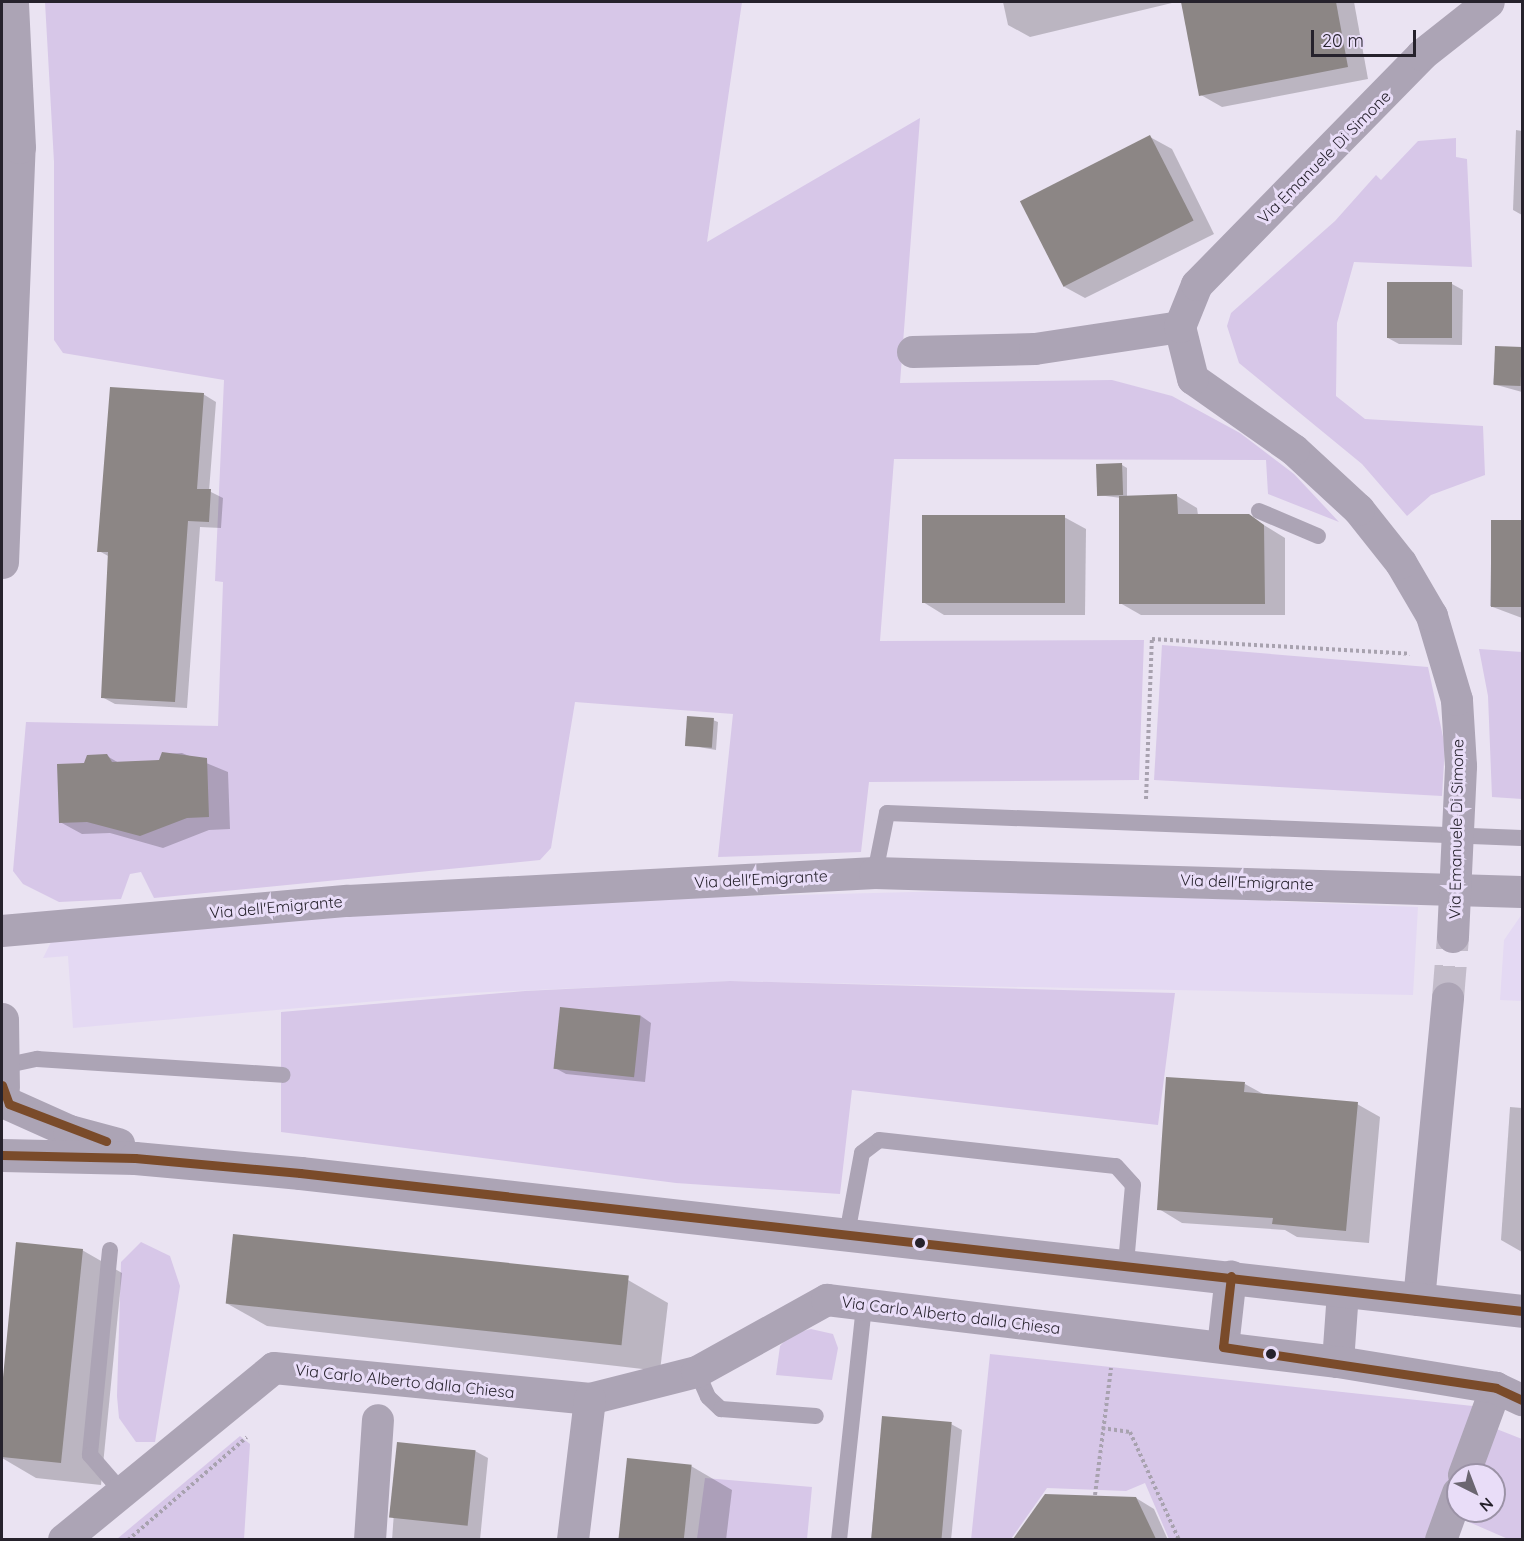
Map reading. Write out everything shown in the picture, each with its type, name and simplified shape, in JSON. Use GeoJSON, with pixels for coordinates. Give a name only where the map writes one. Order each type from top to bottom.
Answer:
{"type":"FeatureCollection","features":[{"type":"Feature","properties":{"kind":"street"},"geometry":{"type":"LineString","coordinates":[[2,562],[8,311],[19,147],[12,2]]}},
{"type":"Feature","properties":{"kind":"street","name":"Via Emanuele Di Simone"},"geometry":{"type":"LineString","coordinates":[[1453,937],[1460,833],[1457,700],[1447,656],[1401,563],[1359,510],[1294,450],[1193,379],[1180,327],[1197,285],[1422,55],[1489,2]]}},
{"type":"Feature","properties":{"kind":"street"},"geometry":{"type":"LineString","coordinates":[[913,352],[1035,350],[1180,327]]}},
{"type":"Feature","properties":{"kind":"street","name":"Via dell'Emigrante"},"geometry":{"type":"LineString","coordinates":[[2,932],[348,901],[875,873],[1457,887],[1522,892]]}},
{"type":"Feature","properties":{"kind":"street"},"geometry":{"type":"LineString","coordinates":[[1419,1300],[1448,998]]}},
{"type":"Feature","properties":{"kind":"street"},"geometry":{"type":"LineString","coordinates":[[2,1019],[4,1085],[11,1122],[2,1148]]}},
{"type":"Feature","properties":{"kind":"street"},"geometry":{"type":"LineString","coordinates":[[4,1085],[69,1131],[136,1149],[300,1173]]}},
{"type":"Feature","properties":{"kind":"street"},"geometry":{"type":"LineString","coordinates":[[2,1155],[135,1158],[300,1173],[1126,1264],[1343,1292],[1522,1311]]}},
{"type":"Feature","properties":{"kind":"street"},"geometry":{"type":"LineString","coordinates":[[1224,1347],[1231,1276]]}},
{"type":"Feature","properties":{"kind":"street"},"geometry":{"type":"LineString","coordinates":[[1343,1292],[1338,1362],[1509,1394],[1471,1463]]}},
{"type":"Feature","properties":{"kind":"street","name":"Via Carlo Alberto dalla Chiesa"},"geometry":{"type":"LineString","coordinates":[[64,1539],[274,1368],[590,1399],[697,1372],[827,1300],[1338,1362]]}},
{"type":"Feature","properties":{"kind":"street"},"geometry":{"type":"LineString","coordinates":[[573,1539],[590,1399]]}},
{"type":"Feature","properties":{"kind":"street"},"geometry":{"type":"LineString","coordinates":[[370,1539],[378,1420]]}},
{"type":"Feature","properties":{"kind":"street"},"geometry":{"type":"LineString","coordinates":[[1441,1539],[1447,1523]]}},
{"type":"Feature","properties":{"kind":"lane"},"geometry":{"type":"LineString","coordinates":[[1259,511],[1318,536]]}},
{"type":"Feature","properties":{"kind":"lane"},"geometry":{"type":"LineString","coordinates":[[875,873],[887,813],[1460,833],[1522,838]]}},
{"type":"Feature","properties":{"kind":"lane"},"geometry":{"type":"LineString","coordinates":[[4,1085],[37,1059],[282,1075]]}},
{"type":"Feature","properties":{"kind":"lane"},"geometry":{"type":"LineString","coordinates":[[848,1234],[862,1153],[879,1140],[1116,1166],[1133,1185],[1126,1264]]}},
{"type":"Feature","properties":{"kind":"lane"},"geometry":{"type":"LineString","coordinates":[[110,1250],[90,1455],[122,1492]]}},
{"type":"Feature","properties":{"kind":"lane"},"geometry":{"type":"LineString","coordinates":[[839,1539],[864,1305]]}},
{"type":"Feature","properties":{"kind":"lane"},"geometry":{"type":"LineString","coordinates":[[697,1372],[708,1397],[721,1409],[816,1416]]}},
{"type":"Feature","properties":{"kind":"path"},"geometry":{"type":"LineString","coordinates":[[1147,786],[1152,639],[1447,656]]}},
{"type":"Feature","properties":{"kind":"path"},"geometry":{"type":"LineString","coordinates":[[1095,1496],[1111,1367]]}},
{"type":"Feature","properties":{"kind":"path"},"geometry":{"type":"LineString","coordinates":[[1102,1428],[1130,1432],[1179,1539]]}},
{"type":"Feature","properties":{"kind":"path"},"geometry":{"type":"LineString","coordinates":[[128,1539],[250,1431]]}},
{"type":"Feature","properties":{"kind":"shaded area"},"geometry":{"type":"Polygon","coordinates":[[[45,2],[742,2],[707,242],[920,118],[900,383],[1112,380],[1172,396],[1240,433],[1294,474],[1339,522],[1268,494],[1266,460],[894,459],[880,641],[1144,640],[1139,780],[869,782],[861,852],[718,857],[733,714],[575,702],[551,848],[540,860],[154,898],[141,872],[130,874],[121,899],[59,902],[23,884],[13,871],[26,722],[218,726],[223,582],[215,581],[224,380],[63,353],[54,340],[54,162],[45,2]]]}},
{"type":"Feature","properties":{"kind":"shaded area"},"geometry":{"type":"Polygon","coordinates":[[[1456,138],[1456,157],[1467,159],[1472,267],[1354,262],[1337,323],[1336,396],[1365,419],[1483,426],[1485,475],[1431,495],[1407,516],[1362,464],[1239,363],[1227,326],[1231,313],[1335,221],[1376,175],[1381,180],[1418,141],[1456,138]]]}},
{"type":"Feature","properties":{"kind":"shaded area"},"geometry":{"type":"Polygon","coordinates":[[[1162,645],[1428,667],[1445,746],[1442,796],[1154,780],[1162,645]]]}},
{"type":"Feature","properties":{"kind":"shaded area"},"geometry":{"type":"Polygon","coordinates":[[[1479,649],[1522,652],[1522,799],[1492,797],[1488,696],[1479,649]]]}},
{"type":"Feature","properties":{"kind":"shaded area"},"geometry":{"type":"Polygon","coordinates":[[[996,890],[1418,907],[1413,995],[730,981],[468,993],[73,1028],[68,956],[43,958],[53,938],[512,902],[996,890]]]}},
{"type":"Feature","properties":{"kind":"shaded area"},"geometry":{"type":"Polygon","coordinates":[[[1522,914],[1522,1001],[1500,1000],[1504,940],[1522,914]]]}},
{"type":"Feature","properties":{"kind":"shaded area"},"geometry":{"type":"Polygon","coordinates":[[[730,981],[1175,993],[1158,1125],[852,1090],[840,1194],[676,1183],[281,1132],[281,1012],[525,991],[730,981]]]}},
{"type":"Feature","properties":{"kind":"shaded area"},"geometry":{"type":"Polygon","coordinates":[[[141,1242],[170,1256],[180,1286],[155,1442],[136,1442],[119,1418],[117,1396],[121,1262],[141,1242]]]}},
{"type":"Feature","properties":{"kind":"shaded area"},"geometry":{"type":"Polygon","coordinates":[[[811,1329],[833,1334],[838,1348],[832,1380],[776,1375],[780,1346],[791,1334],[811,1329]]]}},
{"type":"Feature","properties":{"kind":"shaded area"},"geometry":{"type":"Polygon","coordinates":[[[990,1354],[1482,1407],[1462,1463],[1446,1463],[1446,1508],[1435,1539],[1169,1539],[1145,1483],[1126,1491],[1047,1488],[1011,1539],[971,1540],[990,1354]]]}},
{"type":"Feature","properties":{"kind":"shaded area"},"geometry":{"type":"Polygon","coordinates":[[[1494,1428],[1522,1439],[1522,1539],[1508,1539],[1471,1523],[1506,1523],[1506,1463],[1481,1463],[1494,1428]]]}},
{"type":"Feature","properties":{"kind":"shaded area"},"geometry":{"type":"Polygon","coordinates":[[[240,1436],[250,1444],[244,1539],[117,1539],[240,1436]]]}},
{"type":"Feature","properties":{"kind":"shaded area"},"geometry":{"type":"Polygon","coordinates":[[[705,1478],[812,1487],[807,1539],[697,1539],[705,1478]]]}},
{"type":"Feature","properties":{"kind":"building"},"geometry":{"type":"Polygon","coordinates":[[[1181,2],[1336,2],[1348,67],[1199,96],[1181,2]]]}},
{"type":"Feature","properties":{"kind":"building"},"geometry":{"type":"Polygon","coordinates":[[[1150,135],[1194,221],[1063,287],[1020,201],[1150,135]]]}},
{"type":"Feature","properties":{"kind":"building"},"geometry":{"type":"Polygon","coordinates":[[[1387,282],[1452,282],[1452,338],[1387,338],[1387,282]]]}},
{"type":"Feature","properties":{"kind":"building"},"geometry":{"type":"Polygon","coordinates":[[[1495,346],[1522,347],[1521,386],[1494,385],[1495,346]]]}},
{"type":"Feature","properties":{"kind":"building"},"geometry":{"type":"Polygon","coordinates":[[[110,387],[204,393],[197,489],[211,489],[209,522],[188,521],[175,702],[101,698],[108,552],[97,552],[110,387]]]}},
{"type":"Feature","properties":{"kind":"building"},"geometry":{"type":"Polygon","coordinates":[[[1122,463],[1123,495],[1097,496],[1096,464],[1122,463]]]}},
{"type":"Feature","properties":{"kind":"building"},"geometry":{"type":"Polygon","coordinates":[[[1177,494],[1178,514],[1249,514],[1264,525],[1265,604],[1119,604],[1119,496],[1177,494]]]}},
{"type":"Feature","properties":{"kind":"building"},"geometry":{"type":"Polygon","coordinates":[[[922,515],[1065,515],[1065,603],[922,603],[922,515]]]}},
{"type":"Feature","properties":{"kind":"building"},"geometry":{"type":"Polygon","coordinates":[[[1491,520],[1522,520],[1522,607],[1491,607],[1491,520]]]}},
{"type":"Feature","properties":{"kind":"building"},"geometry":{"type":"Polygon","coordinates":[[[687,716],[714,718],[712,748],[685,746],[687,716]]]}},
{"type":"Feature","properties":{"kind":"building"},"geometry":{"type":"Polygon","coordinates":[[[162,752],[207,758],[209,817],[187,818],[140,836],[87,822],[59,823],[57,764],[84,763],[87,755],[107,754],[112,762],[159,760],[162,752]]]}},
{"type":"Feature","properties":{"kind":"building"},"geometry":{"type":"Polygon","coordinates":[[[560,1007],[641,1015],[634,1077],[554,1069],[560,1007]]]}},
{"type":"Feature","properties":{"kind":"building"},"geometry":{"type":"Polygon","coordinates":[[[1166,1077],[1245,1082],[1244,1092],[1358,1102],[1346,1231],[1272,1224],[1273,1218],[1157,1210],[1166,1077]]]}},
{"type":"Feature","properties":{"kind":"building"},"geometry":{"type":"Polygon","coordinates":[[[233,1234],[629,1276],[622,1345],[226,1304],[233,1234]]]}},
{"type":"Feature","properties":{"kind":"building"},"geometry":{"type":"Polygon","coordinates":[[[16,1242],[83,1249],[61,1463],[2,1457],[2,1388],[16,1242]]]}},
{"type":"Feature","properties":{"kind":"building"},"geometry":{"type":"Polygon","coordinates":[[[882,1416],[952,1422],[941,1540],[871,1540],[882,1416]]]}},
{"type":"Feature","properties":{"kind":"building"},"geometry":{"type":"Polygon","coordinates":[[[397,1442],[476,1450],[468,1526],[389,1518],[397,1442]]]}},
{"type":"Feature","properties":{"kind":"building"},"geometry":{"type":"Polygon","coordinates":[[[627,1458],[692,1465],[684,1540],[619,1539],[627,1458]]]}},
{"type":"Feature","properties":{"kind":"building"},"geometry":{"type":"Polygon","coordinates":[[[1045,1494],[1136,1497],[1156,1539],[1013,1539],[1045,1494]]]}},
{"type":"Feature","properties":{"kind":"tunnel"},"geometry":{"type":"LineString","coordinates":[[1448,998],[1453,937]]}},
{"type":"Feature","properties":{"kind":"transit line"},"geometry":{"type":"LineString","coordinates":[[2,1085],[9,1104],[106,1141]]}},
{"type":"Feature","properties":{"kind":"transit line"},"geometry":{"type":"LineString","coordinates":[[2,1155],[135,1158],[300,1173],[1522,1311]]}},
{"type":"Feature","properties":{"kind":"transit line"},"geometry":{"type":"LineString","coordinates":[[1231,1276],[1223,1347],[1496,1388],[1522,1400]]}}]}
